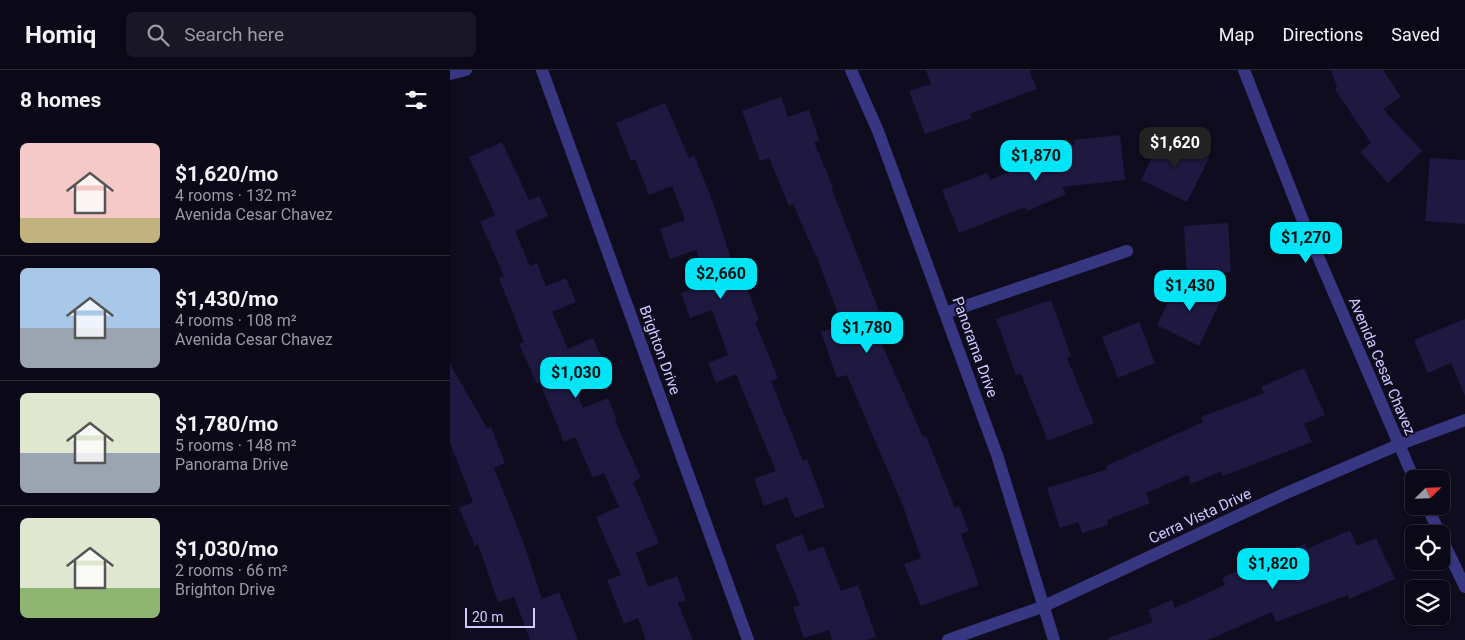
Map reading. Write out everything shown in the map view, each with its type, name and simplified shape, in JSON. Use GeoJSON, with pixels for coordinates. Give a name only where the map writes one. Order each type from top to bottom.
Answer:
{"type":"FeatureCollection","features":[{"type":"Feature","properties":{"kind":"street"},"geometry":{"type":"LineString","coordinates":[[450,74],[466,70]]}},
{"type":"Feature","properties":{"kind":"street","name":"Brighton Drive"},"geometry":{"type":"LineString","coordinates":[[542,70],[748,640]]}},
{"type":"Feature","properties":{"kind":"street","name":"Panorama Drive"},"geometry":{"type":"LineString","coordinates":[[851,70],[878,131],[997,455],[1042,607],[1054,640]]}},
{"type":"Feature","properties":{"kind":"street","name":"Avenida Cesar Chavez"},"geometry":{"type":"LineString","coordinates":[[1244,70],[1304,226],[1410,470]]}},
{"type":"Feature","properties":{"kind":"street"},"geometry":{"type":"LineString","coordinates":[[945,313],[1127,251]]}},
{"type":"Feature","properties":{"kind":"street","name":"Cerra Vista Drive"},"geometry":{"type":"LineString","coordinates":[[948,640],[1042,607],[1284,494],[1465,420]]}},
{"type":"Feature","properties":{"kind":"street"},"geometry":{"type":"LineString","coordinates":[[1450,556],[1465,587]]}},
{"type":"Feature","properties":{"kind":"building"},"geometry":{"type":"Polygon","coordinates":[[[926,70],[1029,70],[1037,89],[970,114],[972,118],[925,134],[909,91],[931,84],[926,70]]]}},
{"type":"Feature","properties":{"kind":"building"},"geometry":{"type":"Polygon","coordinates":[[[1331,70],[1383,70],[1401,97],[1383,109],[1422,151],[1388,183],[1360,152],[1371,143],[1335,89],[1337,87],[1331,70]]]}},
{"type":"Feature","properties":{"kind":"building"},"geometry":{"type":"Polygon","coordinates":[[[781,97],[788,117],[809,110],[819,140],[814,142],[833,187],[831,187],[879,311],[882,310],[891,336],[880,340],[923,437],[926,436],[955,508],[959,506],[969,531],[961,534],[979,585],[921,606],[904,564],[921,558],[903,506],[847,375],[837,378],[821,332],[842,324],[820,265],[793,204],[789,206],[769,158],[760,161],[742,111],[781,97]]]}},
{"type":"Feature","properties":{"kind":"building"},"geometry":{"type":"Polygon","coordinates":[[[665,103],[689,158],[694,155],[712,200],[736,274],[741,272],[759,320],[755,322],[778,378],[771,381],[803,461],[807,459],[825,507],[795,518],[787,497],[764,506],[754,479],[776,471],[736,374],[716,383],[708,363],[728,355],[712,310],[690,318],[681,293],[708,284],[696,250],[670,259],[660,229],[685,220],[672,186],[649,195],[635,159],[631,161],[616,123],[665,103]]]}},
{"type":"Feature","properties":{"kind":"building"},"geometry":{"type":"Polygon","coordinates":[[[1120,135],[1125,180],[1062,187],[1066,194],[1027,211],[1025,207],[959,233],[942,190],[987,173],[990,180],[1075,144],[1074,140],[1120,135]]]}},
{"type":"Feature","properties":{"kind":"building"},"geometry":{"type":"Polygon","coordinates":[[[1163,135],[1209,158],[1187,202],[1141,180],[1163,135]]]}},
{"type":"Feature","properties":{"kind":"building"},"geometry":{"type":"Polygon","coordinates":[[[502,142],[529,200],[539,196],[548,216],[515,231],[530,266],[537,263],[546,286],[566,278],[576,302],[552,312],[568,349],[593,338],[601,356],[568,371],[583,408],[608,398],[617,420],[615,421],[641,478],[633,482],[659,543],[636,553],[648,587],[677,576],[686,600],[678,603],[693,640],[646,640],[638,618],[624,624],[607,580],[621,575],[596,517],[619,507],[604,473],[593,478],[575,437],[564,442],[540,383],[537,384],[519,344],[524,342],[499,278],[504,276],[480,222],[495,215],[469,157],[502,142]]]}},
{"type":"Feature","properties":{"kind":"building"},"geometry":{"type":"Polygon","coordinates":[[[1430,158],[1465,160],[1465,224],[1425,221],[1430,158]]]}},
{"type":"Feature","properties":{"kind":"building"},"geometry":{"type":"Polygon","coordinates":[[[1228,223],[1231,272],[1187,275],[1184,226],[1228,223]]]}},
{"type":"Feature","properties":{"kind":"building"},"geometry":{"type":"Polygon","coordinates":[[[1180,278],[1222,298],[1199,346],[1157,325],[1180,278]]]}},
{"type":"Feature","properties":{"kind":"building"},"geometry":{"type":"Polygon","coordinates":[[[1051,300],[1071,356],[1067,358],[1094,423],[1048,441],[1021,374],[1016,375],[996,319],[1051,300]]]}},
{"type":"Feature","properties":{"kind":"building"},"geometry":{"type":"Polygon","coordinates":[[[1465,319],[1465,396],[1451,363],[1428,373],[1414,340],[1465,319]]]}},
{"type":"Feature","properties":{"kind":"building"},"geometry":{"type":"Polygon","coordinates":[[[1139,322],[1155,363],[1118,378],[1102,337],[1139,322]]]}},
{"type":"Feature","properties":{"kind":"building"},"geometry":{"type":"Polygon","coordinates":[[[450,364],[487,428],[491,427],[505,463],[494,468],[523,541],[542,599],[559,592],[578,640],[530,640],[514,597],[498,602],[478,544],[475,546],[459,508],[473,502],[450,443],[450,364]]]}},
{"type":"Feature","properties":{"kind":"building"},"geometry":{"type":"Polygon","coordinates":[[[1304,368],[1325,415],[1304,424],[1312,442],[1223,476],[1222,471],[1191,484],[1188,475],[1146,493],[1150,503],[1107,520],[1108,525],[1082,533],[1078,522],[1060,528],[1047,488],[1108,469],[1106,466],[1203,422],[1201,417],[1264,393],[1261,387],[1304,368]]]}},
{"type":"Feature","properties":{"kind":"building"},"geometry":{"type":"Polygon","coordinates":[[[1350,530],[1357,546],[1376,538],[1395,579],[1349,599],[1348,595],[1276,622],[1272,612],[1208,640],[1109,640],[1108,638],[1153,622],[1148,610],[1172,600],[1175,608],[1225,585],[1222,578],[1254,563],[1305,544],[1307,549],[1350,530]]]}},
{"type":"Feature","properties":{"kind":"building"},"geometry":{"type":"Polygon","coordinates":[[[802,534],[809,552],[823,546],[841,591],[858,585],[876,637],[866,640],[832,640],[829,630],[804,638],[793,607],[800,605],[775,545],[802,534]]]}}]}
